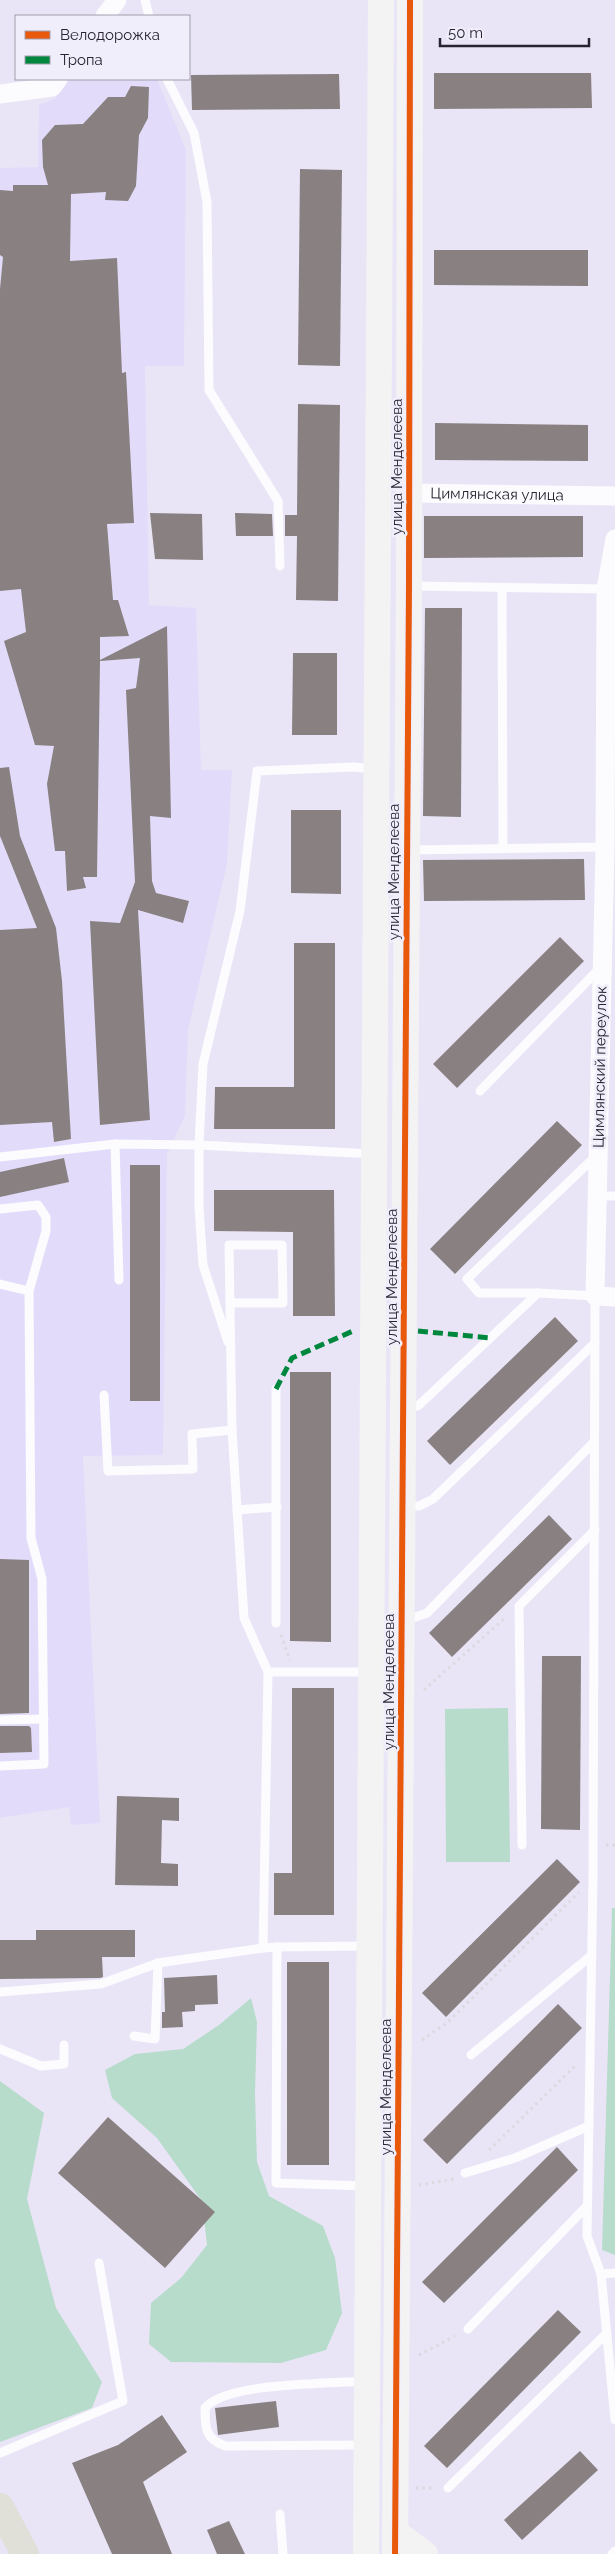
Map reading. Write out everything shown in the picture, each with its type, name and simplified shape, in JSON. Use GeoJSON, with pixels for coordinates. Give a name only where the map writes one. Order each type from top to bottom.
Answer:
{"type":"FeatureCollection","features":[{"type":"Feature","properties":{"kind":"highway"},"geometry":{"type":"LineString","coordinates":[[0,2507],[25,2554]]}},
{"type":"Feature","properties":{"kind":"street"},"geometry":{"type":"LineString","coordinates":[[106,15],[117,0]]}},
{"type":"Feature","properties":{"kind":"street","name":"улица Менделеева"},"geometry":{"type":"LineString","coordinates":[[366,2554],[380,0]]}},
{"type":"Feature","properties":{"kind":"street","name":"улица Менделеева"},"geometry":{"type":"LineString","coordinates":[[395,2543],[409,586],[410,0]]}},
{"type":"Feature","properties":{"kind":"street"},"geometry":{"type":"LineString","coordinates":[[0,94],[52,88],[57,80]]}},
{"type":"Feature","properties":{"kind":"street","name":"Цимлянская улица"},"geometry":{"type":"LineString","coordinates":[[378,494],[615,496]]}},
{"type":"Feature","properties":{"kind":"street","name":"Цимлянский переулок"},"geometry":{"type":"LineString","coordinates":[[595,1296],[606,1196],[598,1154],[611,588],[615,539]]}},
{"type":"Feature","properties":{"kind":"street"},"geometry":{"type":"LineString","coordinates":[[595,1296],[615,1296]]}},
{"type":"Feature","properties":{"kind":"street"},"geometry":{"type":"LineString","coordinates":[[369,1946],[399,1945]]}},
{"type":"Feature","properties":{"kind":"street"},"geometry":{"type":"LineString","coordinates":[[395,2543],[425,2554]]}},
{"type":"Feature","properties":{"kind":"lane"},"geometry":{"type":"LineString","coordinates":[[145,0],[149,15]]}},
{"type":"Feature","properties":{"kind":"lane"},"geometry":{"type":"LineString","coordinates":[[167,80],[194,133],[207,202],[209,390],[278,501],[280,566]]}},
{"type":"Feature","properties":{"kind":"lane"},"geometry":{"type":"LineString","coordinates":[[409,586],[611,588]]}},
{"type":"Feature","properties":{"kind":"lane"},"geometry":{"type":"LineString","coordinates":[[502,588],[503,848]]}},
{"type":"Feature","properties":{"kind":"lane"},"geometry":{"type":"LineString","coordinates":[[231,1349],[214,1306],[203,1265],[198,1208],[203,1064],[240,910],[257,771],[354,767],[376,769]]}},
{"type":"Feature","properties":{"kind":"lane"},"geometry":{"type":"LineString","coordinates":[[407,850],[605,846]]}},
{"type":"Feature","properties":{"kind":"lane"},"geometry":{"type":"LineString","coordinates":[[480,1091],[602,966]]}},
{"type":"Feature","properties":{"kind":"lane"},"geometry":{"type":"LineString","coordinates":[[116,1144],[119,1280]]}},
{"type":"Feature","properties":{"kind":"lane"},"geometry":{"type":"LineString","coordinates":[[0,1157],[116,1144],[200,1145],[374,1154]]}},
{"type":"Feature","properties":{"kind":"lane"},"geometry":{"type":"LineString","coordinates":[[598,1154],[467,1279],[479,1293],[595,1296],[593,1877],[587,2236],[602,2274],[615,2420]]}},
{"type":"Feature","properties":{"kind":"lane"},"geometry":{"type":"LineString","coordinates":[[0,1210],[38,1205],[46,1216],[46,1231],[29,1291],[31,1538],[42,1579],[44,1764],[0,1766]]}},
{"type":"Feature","properties":{"kind":"lane"},"geometry":{"type":"LineString","coordinates":[[230,1303],[283,1302],[282,1245],[229,1245],[232,1430],[244,1618],[268,1672],[264,1948]]}},
{"type":"Feature","properties":{"kind":"lane"},"geometry":{"type":"LineString","coordinates":[[0,1284],[29,1291]]}},
{"type":"Feature","properties":{"kind":"lane"},"geometry":{"type":"LineString","coordinates":[[403,1408],[418,1406],[538,1294]]}},
{"type":"Feature","properties":{"kind":"lane"},"geometry":{"type":"LineString","coordinates":[[402,1506],[419,1506],[433,1499],[595,1343]]}},
{"type":"Feature","properties":{"kind":"lane"},"geometry":{"type":"LineString","coordinates":[[276,1388],[276,1623]]}},
{"type":"Feature","properties":{"kind":"lane"},"geometry":{"type":"LineString","coordinates":[[104,1395],[108,1471],[193,1469],[192,1434],[232,1430]]}},
{"type":"Feature","properties":{"kind":"lane"},"geometry":{"type":"LineString","coordinates":[[401,1621],[427,1613],[594,1442]]}},
{"type":"Feature","properties":{"kind":"lane"},"geometry":{"type":"LineString","coordinates":[[237,1510],[277,1507]]}},
{"type":"Feature","properties":{"kind":"lane"},"geometry":{"type":"LineString","coordinates":[[522,1845],[519,1606],[595,1530]]}},
{"type":"Feature","properties":{"kind":"lane"},"geometry":{"type":"LineString","coordinates":[[268,1672],[371,1672]]}},
{"type":"Feature","properties":{"kind":"lane"},"geometry":{"type":"LineString","coordinates":[[0,1720],[44,1719]]}},
{"type":"Feature","properties":{"kind":"lane"},"geometry":{"type":"LineString","coordinates":[[0,1992],[101,1984],[158,1963],[264,1948],[369,1946]]}},
{"type":"Feature","properties":{"kind":"lane"},"geometry":{"type":"LineString","coordinates":[[277,1947],[276,2183],[368,2187]]}},
{"type":"Feature","properties":{"kind":"lane"},"geometry":{"type":"LineString","coordinates":[[471,2055],[592,1955]]}},
{"type":"Feature","properties":{"kind":"lane"},"geometry":{"type":"LineString","coordinates":[[134,2036],[155,2039],[158,1963]]}},
{"type":"Feature","properties":{"kind":"lane"},"geometry":{"type":"LineString","coordinates":[[0,2049],[41,2066],[64,2064],[64,2045]]}},
{"type":"Feature","properties":{"kind":"lane"},"geometry":{"type":"LineString","coordinates":[[465,2173],[515,2158],[589,2126]]}},
{"type":"Feature","properties":{"kind":"lane"},"geometry":{"type":"LineString","coordinates":[[468,2329],[587,2206]]}},
{"type":"Feature","properties":{"kind":"lane"},"geometry":{"type":"LineString","coordinates":[[0,2453],[123,2401],[99,2263]]}},
{"type":"Feature","properties":{"kind":"lane"},"geometry":{"type":"LineString","coordinates":[[602,2274],[615,2273]]}},
{"type":"Feature","properties":{"kind":"lane"},"geometry":{"type":"LineString","coordinates":[[448,2488],[607,2333]]}},
{"type":"Feature","properties":{"kind":"lane"},"geometry":{"type":"LineString","coordinates":[[366,2445],[225,2446],[214,2442],[208,2434],[205,2424],[205,2408],[216,2398],[253,2389],[367,2381]]}},
{"type":"Feature","properties":{"kind":"lane"},"geometry":{"type":"LineString","coordinates":[[280,2514],[283,2554]]}},
{"type":"Feature","properties":{"kind":"lane"},"geometry":{"type":"LineString","coordinates":[[612,2554],[615,2551]]}},
{"type":"Feature","properties":{"kind":"path"},"geometry":{"type":"LineString","coordinates":[[419,1695],[519,1606]]}},
{"type":"Feature","properties":{"kind":"path"},"geometry":{"type":"LineString","coordinates":[[276,1623],[295,1672]]}},
{"type":"Feature","properties":{"kind":"path"},"geometry":{"type":"LineString","coordinates":[[419,2042],[448,2022],[593,1877]]}},
{"type":"Feature","properties":{"kind":"path"},"geometry":{"type":"LineString","coordinates":[[414,2186],[448,2182],[465,2173],[591,2050]]}},
{"type":"Feature","properties":{"kind":"path"},"geometry":{"type":"LineString","coordinates":[[418,2356],[468,2329]]}},
{"type":"Feature","properties":{"kind":"path"},"geometry":{"type":"LineString","coordinates":[[410,2488],[448,2488]]}},
{"type":"Feature","properties":{"kind":"shaded area"},"geometry":{"type":"Polygon","coordinates":[[[69,80],[157,80],[186,150],[184,366],[145,366],[149,605],[196,608],[201,770],[232,770],[227,864],[188,1030],[185,1116],[167,1154],[163,1455],[83,1456],[100,1823],[71,1825],[69,1807],[0,1818],[0,168],[38,167],[39,105],[56,98],[69,80]]]}},
{"type":"Feature","properties":{"kind":"green space"},"geometry":{"type":"Polygon","coordinates":[[[508,1708],[510,1862],[446,1862],[445,1709],[508,1708]]]}},
{"type":"Feature","properties":{"kind":"green space"},"geometry":{"type":"Polygon","coordinates":[[[612,1908],[615,1908],[615,2255],[602,2250],[612,1908]]]}},
{"type":"Feature","properties":{"kind":"green space"},"geometry":{"type":"Polygon","coordinates":[[[251,1998],[257,2022],[255,2094],[257,2162],[269,2196],[323,2226],[335,2258],[342,2313],[326,2350],[281,2363],[171,2362],[149,2344],[151,2303],[181,2278],[207,2245],[202,2201],[157,2138],[112,2098],[105,2070],[135,2054],[183,2049],[219,2025],[251,1998]]]}},
{"type":"Feature","properties":{"kind":"green space"},"geometry":{"type":"Polygon","coordinates":[[[0,2081],[44,2113],[27,2199],[56,2308],[102,2382],[92,2408],[0,2442],[0,2081]]]}},
{"type":"Feature","properties":{"kind":"building"},"geometry":{"type":"Polygon","coordinates":[[[434,73],[591,73],[592,108],[434,109],[434,73]]]}},
{"type":"Feature","properties":{"kind":"building"},"geometry":{"type":"Polygon","coordinates":[[[339,74],[340,109],[192,110],[191,75],[339,74]]]}},
{"type":"Feature","properties":{"kind":"building"},"geometry":{"type":"Polygon","coordinates":[[[131,86],[149,87],[148,118],[139,135],[136,186],[128,201],[105,200],[106,192],[71,194],[70,261],[117,258],[122,373],[126,372],[134,523],[107,524],[113,600],[118,600],[129,636],[100,637],[100,660],[167,626],[171,818],[150,816],[152,881],[156,893],[189,901],[183,923],[138,910],[150,1120],[100,1125],[90,921],[120,923],[135,882],[126,690],[136,688],[140,658],[100,661],[97,877],[83,877],[86,888],[67,891],[65,851],[55,851],[47,784],[54,746],[35,745],[4,641],[26,632],[21,589],[0,591],[0,289],[3,257],[0,255],[0,190],[13,191],[13,185],[48,185],[43,167],[42,140],[55,125],[83,124],[108,97],[125,97],[131,86]]]}},
{"type":"Feature","properties":{"kind":"building"},"geometry":{"type":"Polygon","coordinates":[[[300,169],[342,170],[340,366],[298,365],[300,169]]]}},
{"type":"Feature","properties":{"kind":"building"},"geometry":{"type":"Polygon","coordinates":[[[434,250],[588,250],[588,286],[434,285],[434,250]]]}},
{"type":"Feature","properties":{"kind":"building"},"geometry":{"type":"Polygon","coordinates":[[[298,404],[340,405],[338,601],[296,600],[297,536],[285,536],[285,515],[297,515],[298,404]]]}},
{"type":"Feature","properties":{"kind":"building"},"geometry":{"type":"Polygon","coordinates":[[[435,423],[588,425],[588,461],[435,460],[435,423]]]}},
{"type":"Feature","properties":{"kind":"building"},"geometry":{"type":"Polygon","coordinates":[[[150,513],[202,514],[203,560],[155,559],[150,513]]]}},
{"type":"Feature","properties":{"kind":"building"},"geometry":{"type":"Polygon","coordinates":[[[235,513],[272,514],[273,536],[236,536],[235,513]]]}},
{"type":"Feature","properties":{"kind":"building"},"geometry":{"type":"Polygon","coordinates":[[[424,516],[583,516],[583,557],[424,558],[424,516]]]}},
{"type":"Feature","properties":{"kind":"building"},"geometry":{"type":"Polygon","coordinates":[[[425,608],[462,608],[461,817],[423,816],[425,608]]]}},
{"type":"Feature","properties":{"kind":"building"},"geometry":{"type":"Polygon","coordinates":[[[293,653],[337,653],[337,735],[292,735],[293,653]]]}},
{"type":"Feature","properties":{"kind":"building"},"geometry":{"type":"Polygon","coordinates":[[[9,767],[20,836],[56,928],[62,981],[71,1139],[54,1142],[52,1122],[0,1125],[0,930],[37,928],[0,836],[0,768],[9,767]]]}},
{"type":"Feature","properties":{"kind":"building"},"geometry":{"type":"Polygon","coordinates":[[[291,810],[341,810],[341,894],[291,893],[291,810]]]}},
{"type":"Feature","properties":{"kind":"building"},"geometry":{"type":"Polygon","coordinates":[[[584,859],[585,900],[424,901],[423,860],[584,859]]]}},
{"type":"Feature","properties":{"kind":"building"},"geometry":{"type":"Polygon","coordinates":[[[560,937],[584,961],[457,1088],[433,1064],[560,937]]]}},
{"type":"Feature","properties":{"kind":"building"},"geometry":{"type":"Polygon","coordinates":[[[294,943],[335,943],[335,1129],[214,1129],[215,1087],[294,1087],[294,943]]]}},
{"type":"Feature","properties":{"kind":"building"},"geometry":{"type":"Polygon","coordinates":[[[557,1121],[582,1145],[455,1274],[430,1249],[557,1121]]]}},
{"type":"Feature","properties":{"kind":"building"},"geometry":{"type":"Polygon","coordinates":[[[64,1158],[69,1182],[0,1197],[0,1172],[64,1158]]]}},
{"type":"Feature","properties":{"kind":"building"},"geometry":{"type":"Polygon","coordinates":[[[130,1165],[160,1165],[160,1401],[130,1401],[130,1165]]]}},
{"type":"Feature","properties":{"kind":"building"},"geometry":{"type":"Polygon","coordinates":[[[214,1190],[334,1190],[335,1316],[293,1316],[293,1232],[214,1231],[214,1190]]]}},
{"type":"Feature","properties":{"kind":"building"},"geometry":{"type":"Polygon","coordinates":[[[555,1317],[578,1341],[450,1465],[427,1441],[555,1317]]]}},
{"type":"Feature","properties":{"kind":"building"},"geometry":{"type":"Polygon","coordinates":[[[290,1372],[331,1372],[331,1642],[290,1641],[290,1372]]]}},
{"type":"Feature","properties":{"kind":"building"},"geometry":{"type":"Polygon","coordinates":[[[549,1515],[572,1539],[452,1657],[429,1633],[549,1515]]]}},
{"type":"Feature","properties":{"kind":"building"},"geometry":{"type":"Polygon","coordinates":[[[0,1559],[29,1560],[29,1713],[0,1714],[0,1559]]]}},
{"type":"Feature","properties":{"kind":"building"},"geometry":{"type":"Polygon","coordinates":[[[542,1656],[581,1656],[580,1830],[541,1829],[542,1656]]]}},
{"type":"Feature","properties":{"kind":"building"},"geometry":{"type":"Polygon","coordinates":[[[292,1688],[334,1688],[334,1915],[274,1915],[274,1873],[292,1873],[292,1688]]]}},
{"type":"Feature","properties":{"kind":"building"},"geometry":{"type":"Polygon","coordinates":[[[0,1726],[29,1726],[31,1728],[32,1752],[0,1753],[0,1726]]]}},
{"type":"Feature","properties":{"kind":"building"},"geometry":{"type":"Polygon","coordinates":[[[117,1796],[179,1798],[179,1821],[162,1820],[161,1863],[178,1864],[178,1886],[115,1885],[117,1796]]]}},
{"type":"Feature","properties":{"kind":"building"},"geometry":{"type":"Polygon","coordinates":[[[557,1859],[580,1882],[446,2017],[422,1993],[557,1859]]]}},
{"type":"Feature","properties":{"kind":"building"},"geometry":{"type":"Polygon","coordinates":[[[36,1930],[135,1930],[135,1957],[102,1957],[103,1977],[100,1978],[0,1979],[0,1940],[36,1940],[36,1930]]]}},
{"type":"Feature","properties":{"kind":"building"},"geometry":{"type":"Polygon","coordinates":[[[287,1962],[329,1962],[329,2165],[287,2165],[287,1962]]]}},
{"type":"Feature","properties":{"kind":"building"},"geometry":{"type":"Polygon","coordinates":[[[217,1975],[218,2004],[195,2005],[195,2011],[182,2012],[183,2027],[162,2028],[162,2012],[165,2012],[164,1978],[217,1975]]]}},
{"type":"Feature","properties":{"kind":"building"},"geometry":{"type":"Polygon","coordinates":[[[558,2004],[582,2028],[447,2164],[423,2140],[558,2004]]]}},
{"type":"Feature","properties":{"kind":"building"},"geometry":{"type":"Polygon","coordinates":[[[108,2117],[215,2212],[165,2268],[58,2173],[108,2117]]]}},
{"type":"Feature","properties":{"kind":"building"},"geometry":{"type":"Polygon","coordinates":[[[557,2147],[578,2170],[444,2303],[422,2282],[557,2147]]]}},
{"type":"Feature","properties":{"kind":"building"},"geometry":{"type":"Polygon","coordinates":[[[558,2310],[581,2332],[447,2468],[424,2446],[558,2310]]]}},
{"type":"Feature","properties":{"kind":"building"},"geometry":{"type":"Polygon","coordinates":[[[276,2401],[279,2427],[218,2435],[215,2408],[276,2401]]]}},
{"type":"Feature","properties":{"kind":"building"},"geometry":{"type":"Polygon","coordinates":[[[162,2415],[187,2452],[143,2482],[172,2554],[112,2554],[72,2463],[118,2445],[162,2415]]]}},
{"type":"Feature","properties":{"kind":"building"},"geometry":{"type":"Polygon","coordinates":[[[580,2451],[598,2470],[522,2540],[504,2520],[580,2451]]]}},
{"type":"Feature","properties":{"kind":"building"},"geometry":{"type":"Polygon","coordinates":[[[229,2521],[245,2554],[217,2554],[207,2530],[229,2521]]]}},
{"type":"Feature","properties":{"kind":"marked path"},"geometry":{"type":"LineString","coordinates":[[276,1389],[292,1358],[353,1331]]}},
{"type":"Feature","properties":{"kind":"marked path"},"geometry":{"type":"LineString","coordinates":[[418,1331],[491,1338]]}},
{"type":"Feature","properties":{"kind":"cycle path"},"geometry":{"type":"LineString","coordinates":[[395,2554],[409,586],[410,0]]}}]}
